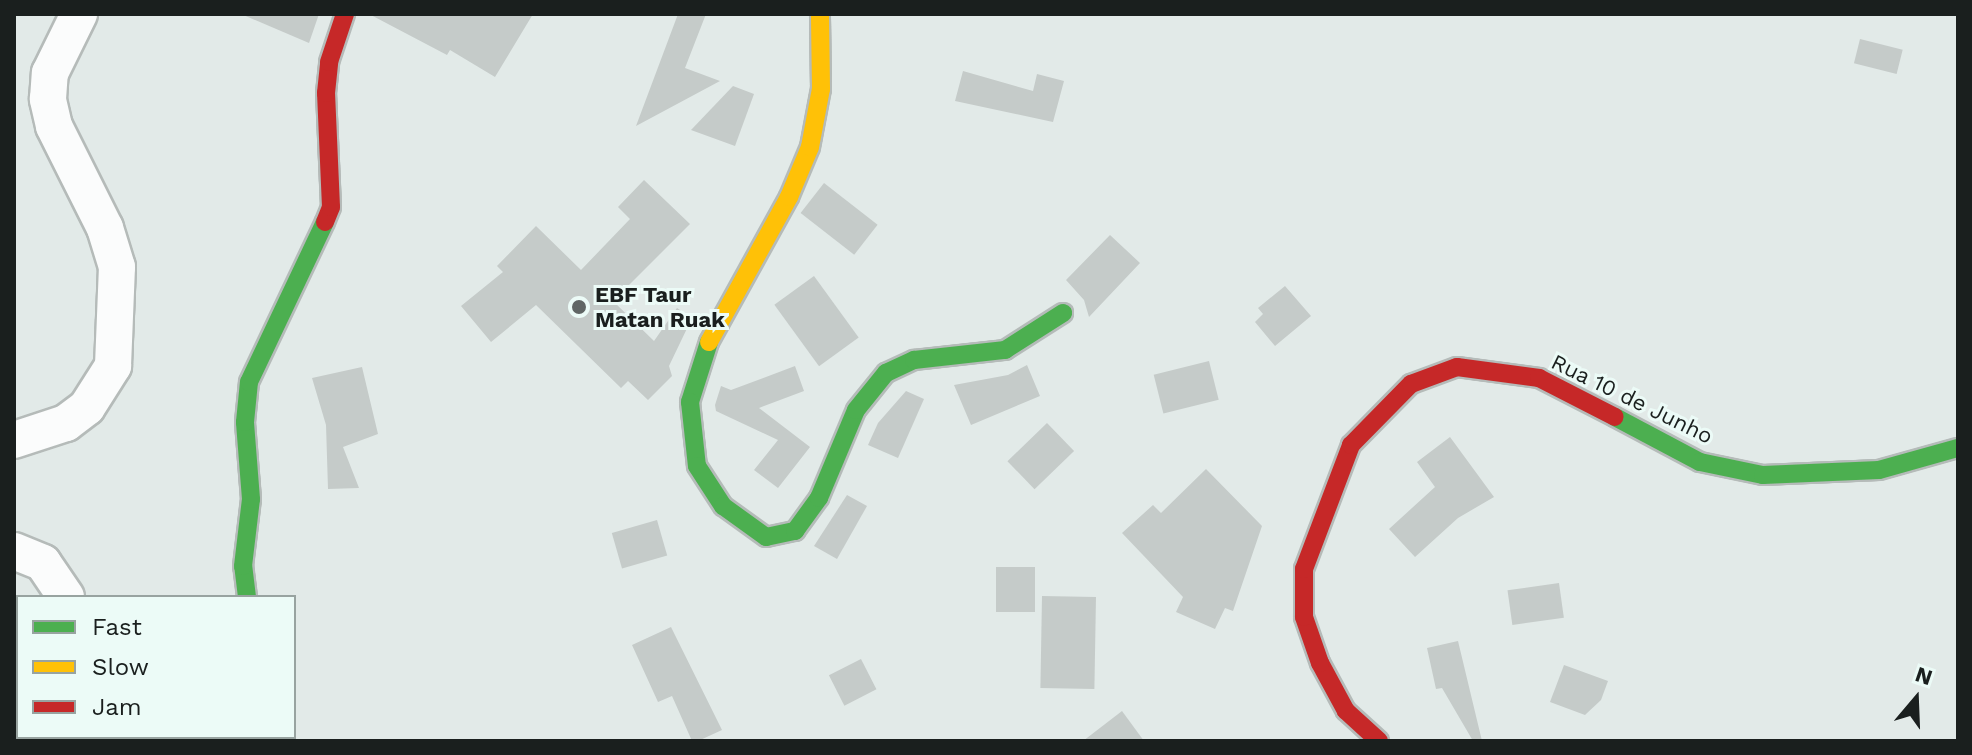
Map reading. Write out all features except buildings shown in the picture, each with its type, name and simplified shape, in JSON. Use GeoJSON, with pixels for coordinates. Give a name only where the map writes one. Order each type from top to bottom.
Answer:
{"type":"FeatureCollection","features":[{"type":"Feature","properties":{"kind":"street"},"geometry":{"type":"LineString","coordinates":[[14,440],[66,423],[87,407],[113,366],[117,267],[105,228],[54,126],[48,99],[50,73],[79,14]]}},
{"type":"Feature","properties":{"kind":"street"},"geometry":{"type":"LineString","coordinates":[[247,595],[243,566],[251,499],[245,422],[249,382],[312,258],[331,207],[326,93],[329,62],[345,14]]}},
{"type":"Feature","properties":{"kind":"street"},"geometry":{"type":"LineString","coordinates":[[820,14],[821,89],[810,147],[789,197],[712,333],[690,402],[697,466],[723,506],[766,537],[795,531],[819,498],[856,410],[886,373],[914,360],[1005,350],[1063,313]]}},
{"type":"Feature","properties":{"kind":"street","name":"Rua 10 de Junho"},"geometry":{"type":"LineString","coordinates":[[1379,741],[1346,711],[1320,663],[1304,617],[1304,569],[1351,445],[1379,411],[1411,384],[1457,367],[1539,378],[1700,462],[1763,475],[1820,476],[1879,470],[1958,448]]}},
{"type":"Feature","properties":{"kind":"street"},"geometry":{"type":"LineString","coordinates":[[14,551],[43,563],[65,595]]}},
{"type":"Feature","properties":{"kind":"traffic: fast"},"geometry":{"type":"LineString","coordinates":[[247,595],[243,566],[251,499],[245,422],[249,382],[325,222]]}},
{"type":"Feature","properties":{"kind":"traffic: fast"},"geometry":{"type":"LineString","coordinates":[[709,342],[690,402],[697,466],[723,506],[766,537],[795,531],[819,498],[856,410],[886,373],[914,360],[1005,350],[1063,313]]}},
{"type":"Feature","properties":{"kind":"traffic: fast"},"geometry":{"type":"LineString","coordinates":[[1615,417],[1700,462],[1763,475],[1879,470],[1958,448]]}},
{"type":"Feature","properties":{"kind":"traffic: slow"},"geometry":{"type":"LineString","coordinates":[[709,342],[789,197],[810,147],[821,89],[820,14]]}},
{"type":"Feature","properties":{"kind":"traffic: jam"},"geometry":{"type":"LineString","coordinates":[[325,222],[331,207],[326,93],[329,62],[345,14]]}},
{"type":"Feature","properties":{"kind":"traffic: jam"},"geometry":{"type":"LineString","coordinates":[[1379,741],[1346,711],[1320,663],[1304,617],[1304,569],[1351,445],[1411,384],[1457,367],[1539,378],[1615,417]]}},
{"type":"Feature","properties":{"kind":"place","name":"EBF Taur Matan Ruak"},"geometry":{"type":"Point","coordinates":[579,307]}}]}
